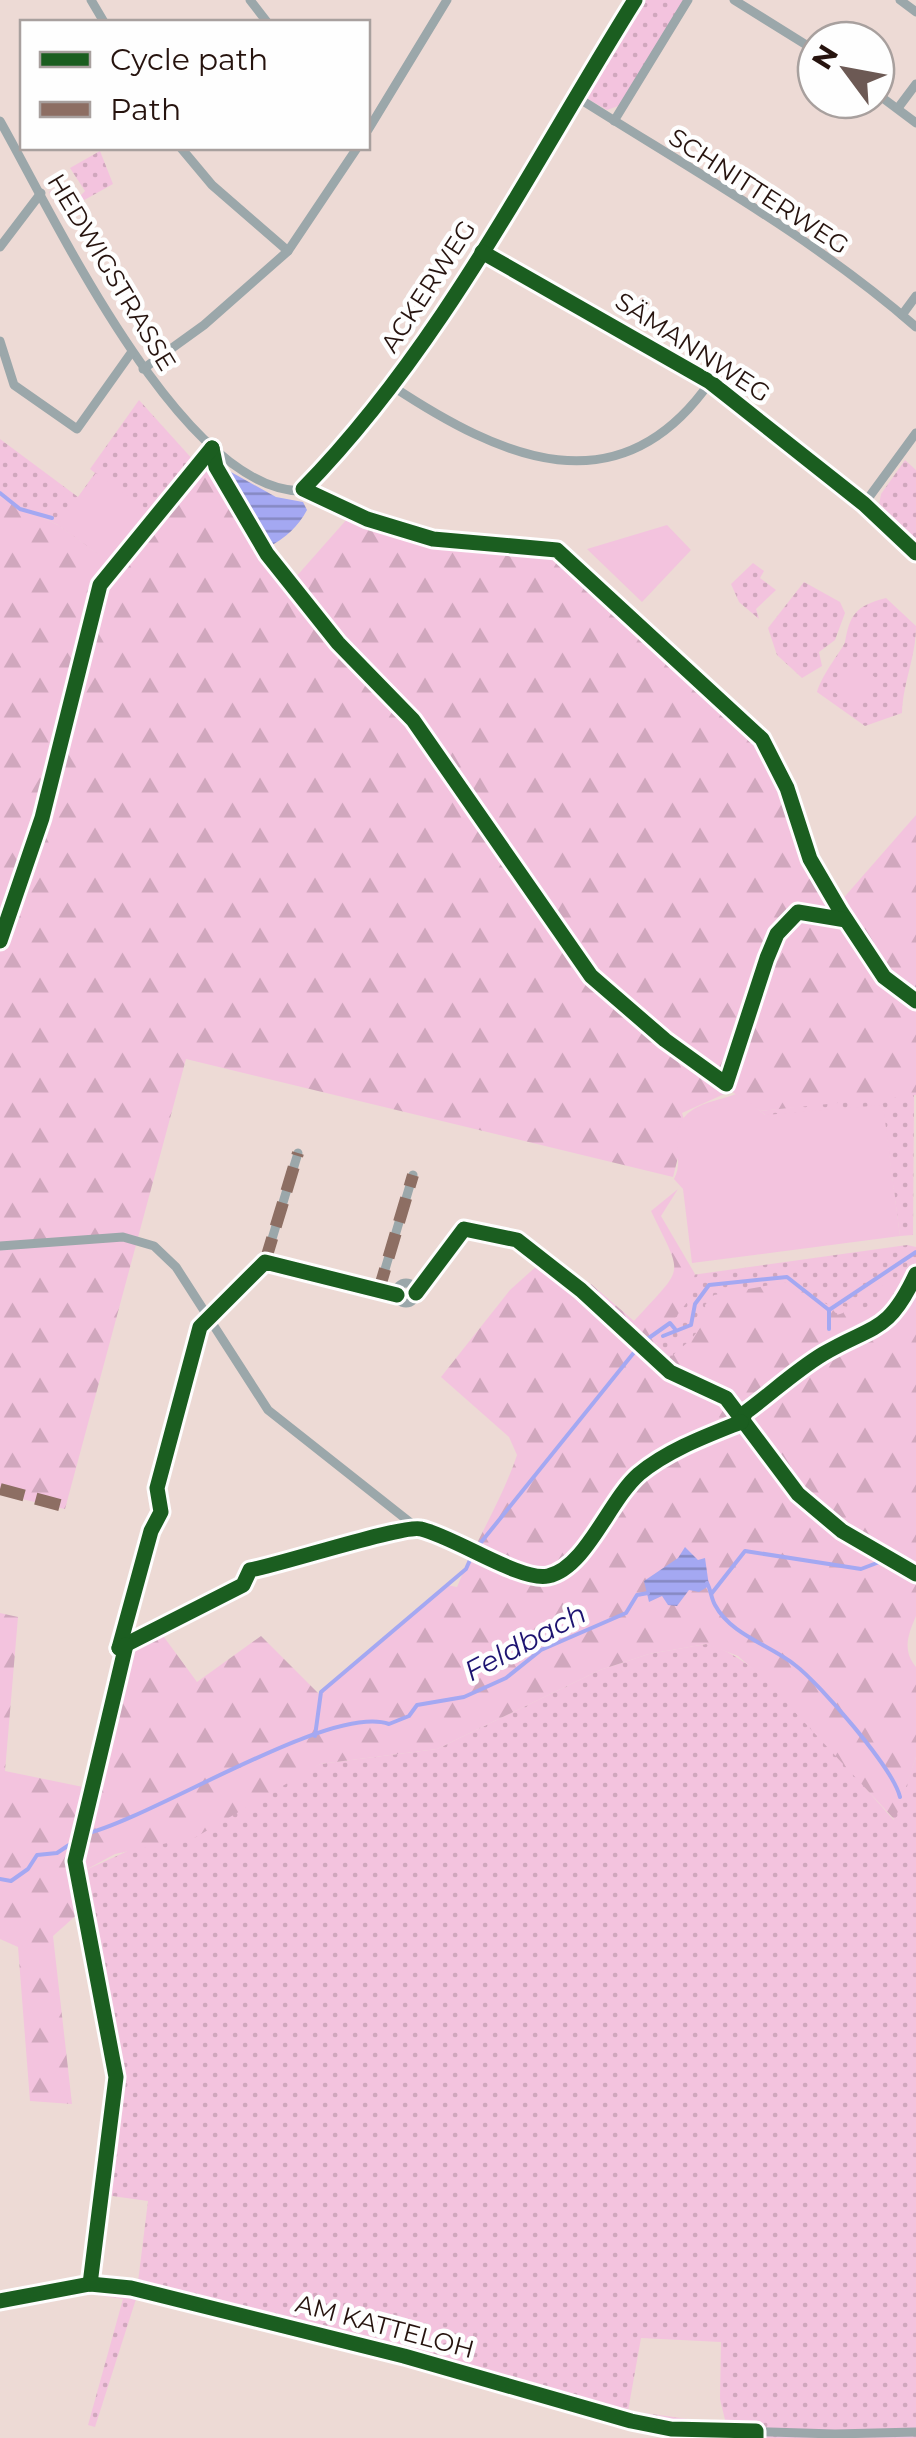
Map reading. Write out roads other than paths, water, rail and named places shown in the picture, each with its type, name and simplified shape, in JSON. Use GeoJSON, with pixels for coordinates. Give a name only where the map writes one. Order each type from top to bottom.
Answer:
{"type":"FeatureCollection","features":[{"type":"Feature","properties":{"kind":"street"},"geometry":{"type":"LineString","coordinates":[[250,0],[265,20]]}},
{"type":"Feature","properties":{"kind":"street"},"geometry":{"type":"LineString","coordinates":[[370,123],[448,0]]}},
{"type":"Feature","properties":{"kind":"street","name":"ACKERWEG"},"geometry":{"type":"LineString","coordinates":[[303,490],[392,386],[482,252],[636,0]]}},
{"type":"Feature","properties":{"kind":"street"},"geometry":{"type":"LineString","coordinates":[[614,121],[688,0]]}},
{"type":"Feature","properties":{"kind":"street"},"geometry":{"type":"LineString","coordinates":[[734,0],[796,39]]}},
{"type":"Feature","properties":{"kind":"street"},"geometry":{"type":"LineString","coordinates":[[900,0],[916,12]]}},
{"type":"Feature","properties":{"kind":"street"},"geometry":{"type":"LineString","coordinates":[[916,84],[898,108],[916,123]]}},
{"type":"Feature","properties":{"kind":"street","name":"SCHNITTERWEG"},"geometry":{"type":"LineString","coordinates":[[575,96],[774,222],[916,327]]}},
{"type":"Feature","properties":{"kind":"street","name":"HEDWIGSTRASSE"},"geometry":{"type":"LineString","coordinates":[[0,122],[142,369],[212,448],[270,483],[303,490]]}},
{"type":"Feature","properties":{"kind":"street"},"geometry":{"type":"LineString","coordinates":[[183,150],[224,195],[288,252]]}},
{"type":"Feature","properties":{"kind":"street"},"geometry":{"type":"LineString","coordinates":[[142,369],[204,325],[288,252],[356,150]]}},
{"type":"Feature","properties":{"kind":"street"},"geometry":{"type":"LineString","coordinates":[[0,247],[41,193]]}},
{"type":"Feature","properties":{"kind":"street","name":"SÄMANNWEG"},"geometry":{"type":"LineString","coordinates":[[482,252],[710,382],[864,504],[916,553]]}},
{"type":"Feature","properties":{"kind":"street"},"geometry":{"type":"LineString","coordinates":[[902,315],[916,296]]}},
{"type":"Feature","properties":{"kind":"street"},"geometry":{"type":"LineString","coordinates":[[0,341],[4,367],[14,385],[77,429],[131,353]]}},
{"type":"Feature","properties":{"kind":"street"},"geometry":{"type":"LineString","coordinates":[[392,386],[507,449],[562,463],[598,461],[631,450],[668,430],[710,382]]}},
{"type":"Feature","properties":{"kind":"street"},"geometry":{"type":"LineString","coordinates":[[864,504],[916,432]]}},
{"type":"Feature","properties":{"kind":"street"},"geometry":{"type":"LineString","coordinates":[[150,1530],[161,1512],[158,1488],[200,1327],[265,1262],[298,1153]]}},
{"type":"Feature","properties":{"kind":"street"},"geometry":{"type":"LineString","coordinates":[[378,1292],[413,1175]]}},
{"type":"Feature","properties":{"kind":"street"},"geometry":{"type":"LineString","coordinates":[[464,1229],[517,1240],[581,1290],[670,1372],[726,1398],[798,1494],[842,1531],[916,1574]]}},
{"type":"Feature","properties":{"kind":"street"},"geometry":{"type":"LineString","coordinates":[[0,1246],[123,1237],[141,1240],[169,1258],[268,1410],[416,1527],[474,1548],[530,1577],[563,1570],[578,1556],[638,1475],[701,1438],[741,1422]]}},
{"type":"Feature","properties":{"kind":"street"},"geometry":{"type":"LineString","coordinates":[[265,1262],[396,1294]]}},
{"type":"Feature","properties":{"kind":"street"},"geometry":{"type":"LineString","coordinates":[[158,1632],[243,1585],[250,1570],[416,1527]]}},
{"type":"Feature","properties":{"kind":"street","name":"AM KATTELOH"},"geometry":{"type":"LineString","coordinates":[[0,2302],[90,2284],[132,2288],[404,2356],[631,2421],[756,2435],[916,2432]]}},
{"type":"Feature","properties":{"kind":"water"},"geometry":{"type":"Polygon","coordinates":[[[222,467],[276,497],[303,502],[307,510],[300,522],[269,547],[222,467]]]}},
{"type":"Feature","properties":{"kind":"water"},"geometry":{"type":"Polygon","coordinates":[[[685,1547],[698,1560],[705,1558],[709,1586],[699,1592],[689,1590],[677,1606],[668,1605],[662,1596],[649,1602],[644,1581],[678,1558],[685,1547]]]}},
{"type":"Feature","properties":{"kind":"waterway"},"geometry":{"type":"LineString","coordinates":[[0,493],[20,509],[52,518]]}},
{"type":"Feature","properties":{"kind":"waterway"},"geometry":{"type":"LineString","coordinates":[[663,1336],[691,1325],[695,1304],[709,1285],[787,1277],[829,1310],[916,1252]]}},
{"type":"Feature","properties":{"kind":"waterway"},"geometry":{"type":"LineString","coordinates":[[829,1310],[829,1329]]}},
{"type":"Feature","properties":{"kind":"waterway"},"geometry":{"type":"LineString","coordinates":[[646,1340],[670,1323],[675,1329]]}},
{"type":"Feature","properties":{"kind":"waterway"},"geometry":{"type":"LineString","coordinates":[[315,1736],[321,1692],[466,1569],[474,1551],[636,1350]]}},
{"type":"Feature","properties":{"kind":"waterway"},"geometry":{"type":"LineString","coordinates":[[712,1593],[745,1551],[861,1569],[882,1561]]}},
{"type":"Feature","properties":{"kind":"waterway","name":"Feldbach"},"geometry":{"type":"LineString","coordinates":[[707,1583],[715,1605],[731,1624],[795,1665],[837,1707],[870,1747],[900,1797]]}},
{"type":"Feature","properties":{"kind":"waterway","name":"Feldbach"},"geometry":{"type":"LineString","coordinates":[[85,1834],[115,1824],[285,1745],[362,1722],[389,1724],[409,1716],[417,1705],[464,1697],[506,1678],[541,1650],[626,1613],[637,1595],[648,1593]]}},
{"type":"Feature","properties":{"kind":"waterway","name":"Feldbach"},"geometry":{"type":"LineString","coordinates":[[0,1879],[11,1881],[28,1869],[37,1855],[57,1853],[72,1843]]}}]}
